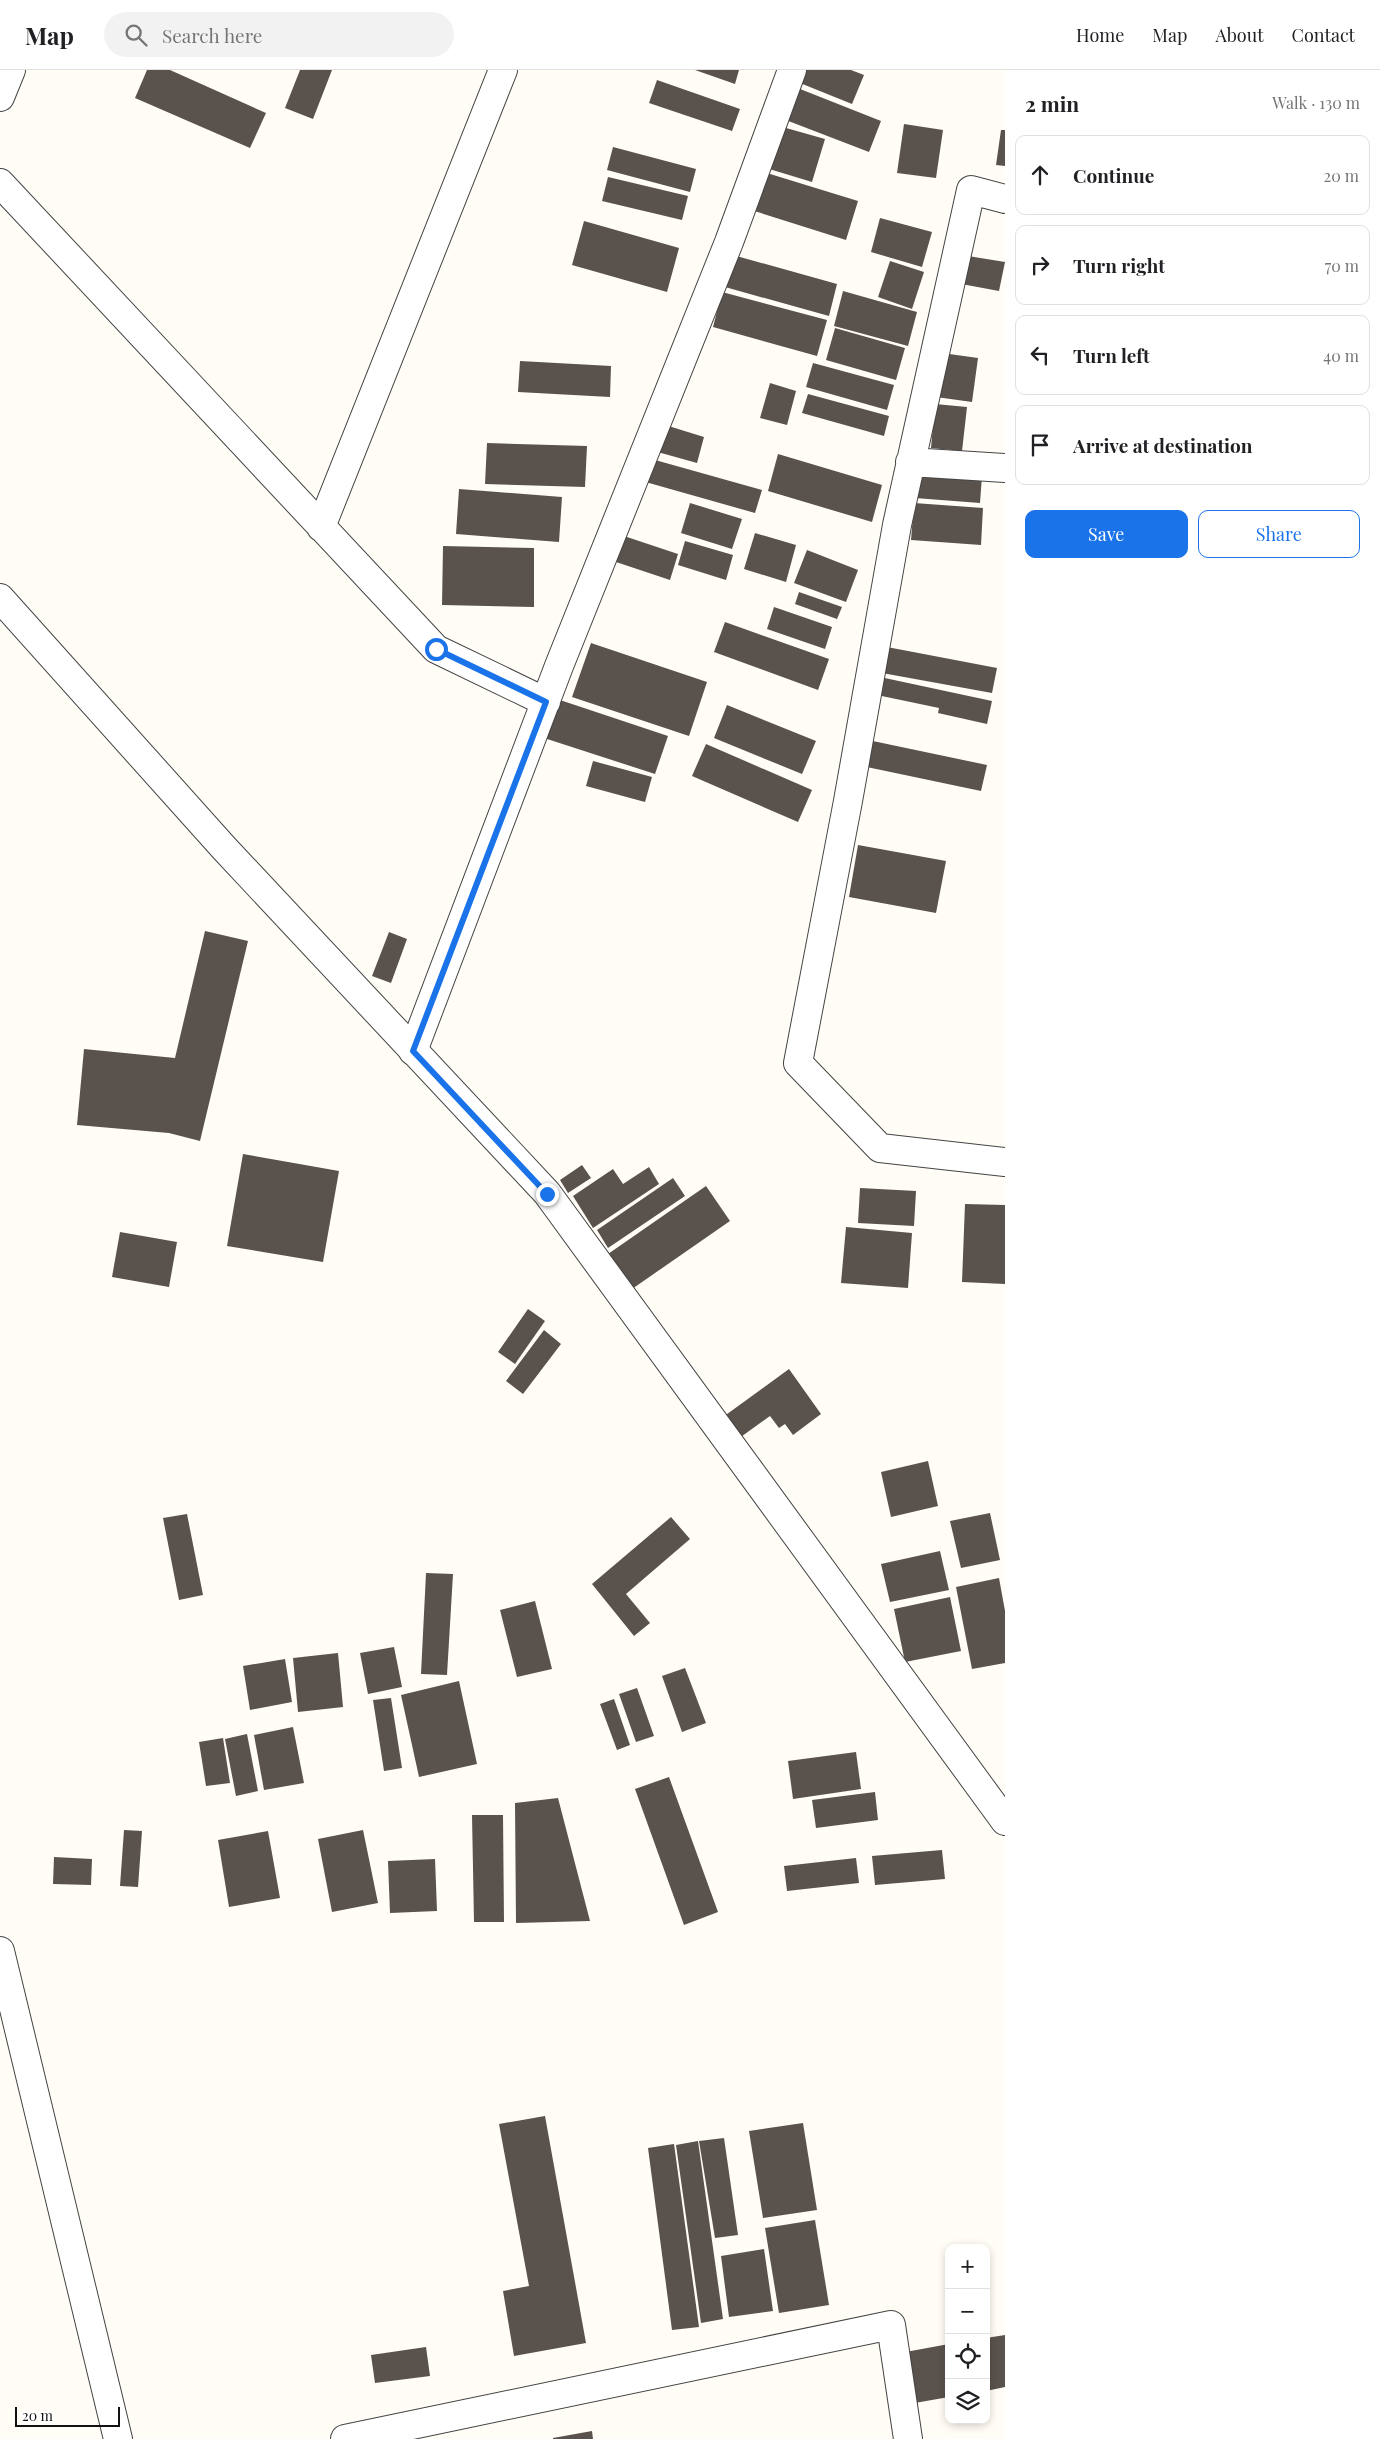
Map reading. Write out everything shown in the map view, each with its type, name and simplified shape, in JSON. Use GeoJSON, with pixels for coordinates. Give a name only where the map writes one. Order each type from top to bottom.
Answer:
{"type":"FeatureCollection","features":[{"type":"Feature","properties":{"kind":"street"},"geometry":{"type":"LineString","coordinates":[[321,527],[503,70]]}},
{"type":"Feature","properties":{"kind":"street"},"geometry":{"type":"LineString","coordinates":[[413,1051],[546,702],[729,242],[792,70]]}},
{"type":"Feature","properties":{"kind":"street"},"geometry":{"type":"LineString","coordinates":[[0,183],[436,649],[546,702]]}},
{"type":"Feature","properties":{"kind":"street"},"geometry":{"type":"LineString","coordinates":[[1005,199],[972,190],[910,462],[798,1063],[880,1148],[1005,1162]]}},
{"type":"Feature","properties":{"kind":"street"},"geometry":{"type":"LineString","coordinates":[[910,462],[1005,468]]}},
{"type":"Feature","properties":{"kind":"street"},"geometry":{"type":"LineString","coordinates":[[0,598],[218,841],[547,1194],[1005,1821]]}},
{"type":"Feature","properties":{"kind":"street"},"geometry":{"type":"LineString","coordinates":[[0,1951],[118,2439]]}},
{"type":"Feature","properties":{"kind":"street"},"geometry":{"type":"LineString","coordinates":[[346,2439],[389,2435],[891,2326],[908,2439]]}},
{"type":"Feature","properties":{"kind":"building"},"geometry":{"type":"Polygon","coordinates":[[[147,70],[170,70],[266,113],[250,148],[135,98],[147,70]]]}},
{"type":"Feature","properties":{"kind":"building"},"geometry":{"type":"Polygon","coordinates":[[[300,70],[332,70],[313,119],[285,108],[300,70]]]}},
{"type":"Feature","properties":{"kind":"building"},"geometry":{"type":"Polygon","coordinates":[[[695,70],[739,70],[735,84],[695,70]]]}},
{"type":"Feature","properties":{"kind":"building"},"geometry":{"type":"Polygon","coordinates":[[[799,70],[851,70],[864,75],[852,104],[795,81],[799,70]]]}},
{"type":"Feature","properties":{"kind":"building"},"geometry":{"type":"Polygon","coordinates":[[[657,80],[740,109],[732,131],[649,103],[657,80]]]}},
{"type":"Feature","properties":{"kind":"building"},"geometry":{"type":"Polygon","coordinates":[[[790,85],[881,121],[869,152],[778,117],[790,85]]]}},
{"type":"Feature","properties":{"kind":"building"},"geometry":{"type":"Polygon","coordinates":[[[904,124],[943,130],[936,178],[897,173],[904,124]]]}},
{"type":"Feature","properties":{"kind":"building"},"geometry":{"type":"Polygon","coordinates":[[[779,126],[825,139],[812,182],[766,168],[779,126]]]}},
{"type":"Feature","properties":{"kind":"building"},"geometry":{"type":"Polygon","coordinates":[[[1001,130],[1005,130],[1005,166],[996,165],[1001,130]]]}},
{"type":"Feature","properties":{"kind":"building"},"geometry":{"type":"Polygon","coordinates":[[[613,147],[696,169],[690,192],[607,170],[613,147]]]}},
{"type":"Feature","properties":{"kind":"building"},"geometry":{"type":"Polygon","coordinates":[[[760,171],[858,201],[846,240],[748,209],[760,171]]]}},
{"type":"Feature","properties":{"kind":"building"},"geometry":{"type":"Polygon","coordinates":[[[608,177],[688,196],[682,220],[602,201],[608,177]]]}},
{"type":"Feature","properties":{"kind":"building"},"geometry":{"type":"Polygon","coordinates":[[[880,218],[932,232],[922,267],[871,252],[880,218]]]}},
{"type":"Feature","properties":{"kind":"building"},"geometry":{"type":"Polygon","coordinates":[[[584,221],[679,248],[667,292],[572,265],[584,221]]]}},
{"type":"Feature","properties":{"kind":"building"},"geometry":{"type":"Polygon","coordinates":[[[733,255],[837,284],[829,316],[725,287],[733,255]]]}},
{"type":"Feature","properties":{"kind":"building"},"geometry":{"type":"Polygon","coordinates":[[[962,255],[1005,262],[999,291],[956,283],[962,255]]]}},
{"type":"Feature","properties":{"kind":"building"},"geometry":{"type":"Polygon","coordinates":[[[890,261],[924,272],[912,309],[878,297],[890,261]]]}},
{"type":"Feature","properties":{"kind":"building"},"geometry":{"type":"Polygon","coordinates":[[[843,291],[917,312],[908,346],[834,326],[843,291]]]}},
{"type":"Feature","properties":{"kind":"building"},"geometry":{"type":"Polygon","coordinates":[[[722,292],[827,320],[817,356],[713,327],[722,292]]]}},
{"type":"Feature","properties":{"kind":"building"},"geometry":{"type":"Polygon","coordinates":[[[835,328],[905,348],[896,380],[826,360],[835,328]]]}},
{"type":"Feature","properties":{"kind":"building"},"geometry":{"type":"Polygon","coordinates":[[[942,353],[978,358],[972,402],[936,397],[942,353]]]}},
{"type":"Feature","properties":{"kind":"building"},"geometry":{"type":"Polygon","coordinates":[[[520,361],[611,366],[610,397],[518,392],[520,361]]]}},
{"type":"Feature","properties":{"kind":"building"},"geometry":{"type":"Polygon","coordinates":[[[813,363],[894,385],[887,410],[806,387],[813,363]]]}},
{"type":"Feature","properties":{"kind":"building"},"geometry":{"type":"Polygon","coordinates":[[[770,383],[796,391],[787,425],[760,418],[770,383]]]}},
{"type":"Feature","properties":{"kind":"building"},"geometry":{"type":"Polygon","coordinates":[[[808,394],[889,416],[884,436],[802,413],[808,394]]]}},
{"type":"Feature","properties":{"kind":"building"},"geometry":{"type":"Polygon","coordinates":[[[935,404],[967,407],[962,451],[931,448],[935,404]]]}},
{"type":"Feature","properties":{"kind":"building"},"geometry":{"type":"Polygon","coordinates":[[[662,424],[704,437],[697,463],[654,451],[662,424]]]}},
{"type":"Feature","properties":{"kind":"building"},"geometry":{"type":"Polygon","coordinates":[[[487,443],[587,446],[585,487],[485,484],[487,443]]]}},
{"type":"Feature","properties":{"kind":"building"},"geometry":{"type":"Polygon","coordinates":[[[778,454],[882,485],[872,522],[768,491],[778,454]]]}},
{"type":"Feature","properties":{"kind":"building"},"geometry":{"type":"Polygon","coordinates":[[[648,458],[762,490],[755,513],[642,481],[648,458]]]}},
{"type":"Feature","properties":{"kind":"building"},"geometry":{"type":"Polygon","coordinates":[[[917,472],[982,476],[980,503],[915,498],[917,472]]]}},
{"type":"Feature","properties":{"kind":"building"},"geometry":{"type":"Polygon","coordinates":[[[459,489],[562,497],[559,542],[456,534],[459,489]]]}},
{"type":"Feature","properties":{"kind":"building"},"geometry":{"type":"Polygon","coordinates":[[[690,503],[742,519],[732,549],[681,533],[690,503]]]}},
{"type":"Feature","properties":{"kind":"building"},"geometry":{"type":"Polygon","coordinates":[[[914,503],[983,508],[981,545],[911,540],[914,503]]]}},
{"type":"Feature","properties":{"kind":"building"},"geometry":{"type":"Polygon","coordinates":[[[755,533],[796,545],[786,582],[744,569],[755,533]]]}},
{"type":"Feature","properties":{"kind":"building"},"geometry":{"type":"Polygon","coordinates":[[[618,534],[678,554],[670,580],[610,560],[618,534]]]}},
{"type":"Feature","properties":{"kind":"building"},"geometry":{"type":"Polygon","coordinates":[[[685,541],[733,555],[726,580],[678,565],[685,541]]]}},
{"type":"Feature","properties":{"kind":"building"},"geometry":{"type":"Polygon","coordinates":[[[443,546],[534,548],[534,607],[442,605],[443,546]]]}},
{"type":"Feature","properties":{"kind":"building"},"geometry":{"type":"Polygon","coordinates":[[[807,550],[858,570],[846,602],[794,583],[807,550]]]}},
{"type":"Feature","properties":{"kind":"building"},"geometry":{"type":"Polygon","coordinates":[[[799,592],[842,607],[837,619],[795,604],[799,592]]]}},
{"type":"Feature","properties":{"kind":"building"},"geometry":{"type":"Polygon","coordinates":[[[774,607],[832,627],[825,649],[767,629],[774,607]]]}},
{"type":"Feature","properties":{"kind":"building"},"geometry":{"type":"Polygon","coordinates":[[[725,622],[829,659],[818,690],[714,652],[725,622]]]}},
{"type":"Feature","properties":{"kind":"building"},"geometry":{"type":"Polygon","coordinates":[[[591,643],[707,682],[689,736],[572,697],[591,643]]]}},
{"type":"Feature","properties":{"kind":"building"},"geometry":{"type":"Polygon","coordinates":[[[887,647],[997,668],[992,693],[882,673],[887,647]]]}},
{"type":"Feature","properties":{"kind":"building"},"geometry":{"type":"Polygon","coordinates":[[[880,677],[992,701],[987,724],[938,713],[939,708],[877,695],[880,677]]]}},
{"type":"Feature","properties":{"kind":"building"},"geometry":{"type":"Polygon","coordinates":[[[554,698],[668,736],[655,774],[541,737],[554,698]]]}},
{"type":"Feature","properties":{"kind":"building"},"geometry":{"type":"Polygon","coordinates":[[[727,705],[816,741],[802,774],[714,738],[727,705]]]}},
{"type":"Feature","properties":{"kind":"building"},"geometry":{"type":"Polygon","coordinates":[[[868,740],[987,765],[981,791],[862,766],[868,740]]]}},
{"type":"Feature","properties":{"kind":"building"},"geometry":{"type":"Polygon","coordinates":[[[706,744],[812,790],[798,822],[692,776],[706,744]]]}},
{"type":"Feature","properties":{"kind":"building"},"geometry":{"type":"Polygon","coordinates":[[[593,761],[652,777],[645,802],[586,786],[593,761]]]}},
{"type":"Feature","properties":{"kind":"building"},"geometry":{"type":"Polygon","coordinates":[[[858,845],[946,861],[936,913],[849,897],[858,845]]]}},
{"type":"Feature","properties":{"kind":"building"},"geometry":{"type":"Polygon","coordinates":[[[205,931],[248,941],[200,1141],[169,1133],[77,1125],[84,1049],[175,1058],[205,931]]]}},
{"type":"Feature","properties":{"kind":"building"},"geometry":{"type":"Polygon","coordinates":[[[389,932],[407,939],[391,983],[372,976],[389,932]]]}},
{"type":"Feature","properties":{"kind":"building"},"geometry":{"type":"Polygon","coordinates":[[[243,1154],[339,1171],[323,1262],[227,1246],[243,1154]]]}},
{"type":"Feature","properties":{"kind":"building"},"geometry":{"type":"Polygon","coordinates":[[[582,1165],[591,1178],[568,1193],[560,1180],[582,1165]]]}},
{"type":"Feature","properties":{"kind":"building"},"geometry":{"type":"Polygon","coordinates":[[[649,1167],[659,1184],[593,1228],[573,1196],[613,1169],[623,1184],[649,1167]]]}},
{"type":"Feature","properties":{"kind":"building"},"geometry":{"type":"Polygon","coordinates":[[[673,1178],[685,1196],[608,1248],[597,1230],[673,1178]]]}},
{"type":"Feature","properties":{"kind":"building"},"geometry":{"type":"Polygon","coordinates":[[[706,1186],[730,1221],[632,1289],[608,1254],[706,1186]]]}},
{"type":"Feature","properties":{"kind":"building"},"geometry":{"type":"Polygon","coordinates":[[[860,1188],[916,1191],[914,1226],[858,1223],[860,1188]]]}},
{"type":"Feature","properties":{"kind":"building"},"geometry":{"type":"Polygon","coordinates":[[[965,1204],[1005,1205],[1005,1284],[962,1282],[965,1204]]]}},
{"type":"Feature","properties":{"kind":"building"},"geometry":{"type":"Polygon","coordinates":[[[846,1227],[912,1233],[908,1288],[841,1283],[846,1227]]]}},
{"type":"Feature","properties":{"kind":"building"},"geometry":{"type":"Polygon","coordinates":[[[120,1232],[177,1242],[169,1287],[112,1277],[120,1232]]]}},
{"type":"Feature","properties":{"kind":"building"},"geometry":{"type":"Polygon","coordinates":[[[528,1309],[545,1321],[515,1364],[498,1352],[528,1309]]]}},
{"type":"Feature","properties":{"kind":"building"},"geometry":{"type":"Polygon","coordinates":[[[544,1330],[561,1344],[523,1394],[506,1381],[544,1330]]]}},
{"type":"Feature","properties":{"kind":"building"},"geometry":{"type":"Polygon","coordinates":[[[789,1369],[821,1414],[793,1435],[785,1424],[779,1428],[770,1416],[738,1439],[723,1417],[789,1369]]]}},
{"type":"Feature","properties":{"kind":"building"},"geometry":{"type":"Polygon","coordinates":[[[928,1461],[938,1506],[891,1517],[881,1472],[928,1461]]]}},
{"type":"Feature","properties":{"kind":"building"},"geometry":{"type":"Polygon","coordinates":[[[990,1513],[1000,1560],[961,1568],[950,1521],[990,1513]]]}},
{"type":"Feature","properties":{"kind":"building"},"geometry":{"type":"Polygon","coordinates":[[[187,1514],[203,1595],[179,1600],[163,1518],[187,1514]]]}},
{"type":"Feature","properties":{"kind":"building"},"geometry":{"type":"Polygon","coordinates":[[[671,1517],[690,1539],[626,1594],[650,1623],[634,1636],[592,1584],[671,1517]]]}},
{"type":"Feature","properties":{"kind":"building"},"geometry":{"type":"Polygon","coordinates":[[[940,1551],[949,1590],[890,1602],[881,1564],[940,1551]]]}},
{"type":"Feature","properties":{"kind":"building"},"geometry":{"type":"Polygon","coordinates":[[[426,1573],[453,1574],[447,1675],[421,1674],[426,1573]]]}},
{"type":"Feature","properties":{"kind":"building"},"geometry":{"type":"Polygon","coordinates":[[[999,1578],[1005,1611],[1005,1663],[972,1669],[956,1587],[999,1578]]]}},
{"type":"Feature","properties":{"kind":"building"},"geometry":{"type":"Polygon","coordinates":[[[950,1597],[961,1651],[905,1662],[894,1609],[950,1597]]]}},
{"type":"Feature","properties":{"kind":"building"},"geometry":{"type":"Polygon","coordinates":[[[535,1601],[552,1669],[517,1677],[500,1610],[535,1601]]]}},
{"type":"Feature","properties":{"kind":"building"},"geometry":{"type":"Polygon","coordinates":[[[394,1647],[402,1687],[368,1694],[360,1653],[394,1647]]]}},
{"type":"Feature","properties":{"kind":"building"},"geometry":{"type":"Polygon","coordinates":[[[338,1653],[343,1707],[298,1712],[293,1658],[338,1653]]]}},
{"type":"Feature","properties":{"kind":"building"},"geometry":{"type":"Polygon","coordinates":[[[285,1659],[292,1702],[250,1710],[243,1666],[285,1659]]]}},
{"type":"Feature","properties":{"kind":"building"},"geometry":{"type":"Polygon","coordinates":[[[685,1668],[706,1723],[682,1732],[662,1676],[685,1668]]]}},
{"type":"Feature","properties":{"kind":"building"},"geometry":{"type":"Polygon","coordinates":[[[459,1681],[477,1764],[419,1777],[401,1695],[459,1681]]]}},
{"type":"Feature","properties":{"kind":"building"},"geometry":{"type":"Polygon","coordinates":[[[637,1688],[654,1736],[636,1742],[619,1694],[637,1688]]]}},
{"type":"Feature","properties":{"kind":"building"},"geometry":{"type":"Polygon","coordinates":[[[391,1698],[402,1768],[384,1771],[373,1700],[391,1698]]]}},
{"type":"Feature","properties":{"kind":"building"},"geometry":{"type":"Polygon","coordinates":[[[614,1699],[630,1745],[617,1750],[600,1704],[614,1699]]]}},
{"type":"Feature","properties":{"kind":"building"},"geometry":{"type":"Polygon","coordinates":[[[293,1727],[304,1783],[264,1790],[254,1735],[293,1727]]]}},
{"type":"Feature","properties":{"kind":"building"},"geometry":{"type":"Polygon","coordinates":[[[247,1734],[258,1791],[236,1796],[225,1739],[247,1734]]]}},
{"type":"Feature","properties":{"kind":"building"},"geometry":{"type":"Polygon","coordinates":[[[223,1738],[230,1783],[206,1786],[199,1742],[223,1738]]]}},
{"type":"Feature","properties":{"kind":"building"},"geometry":{"type":"Polygon","coordinates":[[[856,1752],[861,1789],[793,1799],[788,1761],[856,1752]]]}},
{"type":"Feature","properties":{"kind":"building"},"geometry":{"type":"Polygon","coordinates":[[[669,1777],[718,1912],[684,1925],[635,1789],[669,1777]]]}},
{"type":"Feature","properties":{"kind":"building"},"geometry":{"type":"Polygon","coordinates":[[[875,1792],[878,1820],[816,1828],[812,1800],[875,1792]]]}},
{"type":"Feature","properties":{"kind":"building"},"geometry":{"type":"Polygon","coordinates":[[[558,1798],[590,1921],[516,1923],[515,1803],[558,1798]]]}},
{"type":"Feature","properties":{"kind":"building"},"geometry":{"type":"Polygon","coordinates":[[[472,1815],[503,1815],[504,1922],[474,1922],[472,1815]]]}},
{"type":"Feature","properties":{"kind":"building"},"geometry":{"type":"Polygon","coordinates":[[[124,1830],[142,1831],[138,1887],[120,1886],[124,1830]]]}},
{"type":"Feature","properties":{"kind":"building"},"geometry":{"type":"Polygon","coordinates":[[[363,1830],[378,1903],[332,1912],[318,1839],[363,1830]]]}},
{"type":"Feature","properties":{"kind":"building"},"geometry":{"type":"Polygon","coordinates":[[[268,1831],[280,1898],[229,1907],[218,1840],[268,1831]]]}},
{"type":"Feature","properties":{"kind":"building"},"geometry":{"type":"Polygon","coordinates":[[[942,1850],[945,1879],[875,1885],[872,1856],[942,1850]]]}},
{"type":"Feature","properties":{"kind":"building"},"geometry":{"type":"Polygon","coordinates":[[[54,1857],[92,1859],[91,1885],[53,1884],[54,1857]]]}},
{"type":"Feature","properties":{"kind":"building"},"geometry":{"type":"Polygon","coordinates":[[[856,1858],[859,1883],[787,1891],[784,1866],[856,1858]]]}},
{"type":"Feature","properties":{"kind":"building"},"geometry":{"type":"Polygon","coordinates":[[[435,1859],[437,1911],[390,1913],[388,1861],[435,1859]]]}},
{"type":"Feature","properties":{"kind":"building"},"geometry":{"type":"Polygon","coordinates":[[[545,2116],[586,2343],[514,2356],[503,2291],[529,2286],[499,2124],[545,2116]]]}},
{"type":"Feature","properties":{"kind":"building"},"geometry":{"type":"Polygon","coordinates":[[[803,2123],[817,2210],[763,2218],[749,2131],[803,2123]]]}},
{"type":"Feature","properties":{"kind":"building"},"geometry":{"type":"Polygon","coordinates":[[[724,2138],[738,2235],[715,2238],[699,2141],[724,2138]]]}},
{"type":"Feature","properties":{"kind":"building"},"geometry":{"type":"Polygon","coordinates":[[[698,2141],[723,2319],[701,2323],[676,2145],[698,2141]]]}},
{"type":"Feature","properties":{"kind":"building"},"geometry":{"type":"Polygon","coordinates":[[[674,2144],[699,2327],[672,2330],[648,2148],[674,2144]]]}},
{"type":"Feature","properties":{"kind":"building"},"geometry":{"type":"Polygon","coordinates":[[[815,2220],[829,2305],[779,2313],[765,2228],[815,2220]]]}},
{"type":"Feature","properties":{"kind":"building"},"geometry":{"type":"Polygon","coordinates":[[[764,2249],[773,2311],[729,2317],[721,2256],[764,2249]]]}},
{"type":"Feature","properties":{"kind":"building"},"geometry":{"type":"Polygon","coordinates":[[[1005,2335],[1005,2387],[990,2390],[990,2379],[990,2337],[1005,2335]]]}},
{"type":"Feature","properties":{"kind":"building"},"geometry":{"type":"Polygon","coordinates":[[[945,2345],[945,2398],[909,2404],[900,2353],[945,2345]]]}},
{"type":"Feature","properties":{"kind":"building"},"geometry":{"type":"Polygon","coordinates":[[[426,2347],[430,2376],[375,2383],[371,2355],[426,2347]]]}},
{"type":"Feature","properties":{"kind":"building"},"geometry":{"type":"Polygon","coordinates":[[[592,2431],[593,2439],[553,2439],[553,2438],[592,2431]]]}},
{"type":"Feature","properties":{"kind":"route"},"geometry":{"type":"LineString","coordinates":[[436,649],[546,702],[413,1051],[547,1194]]}}]}
